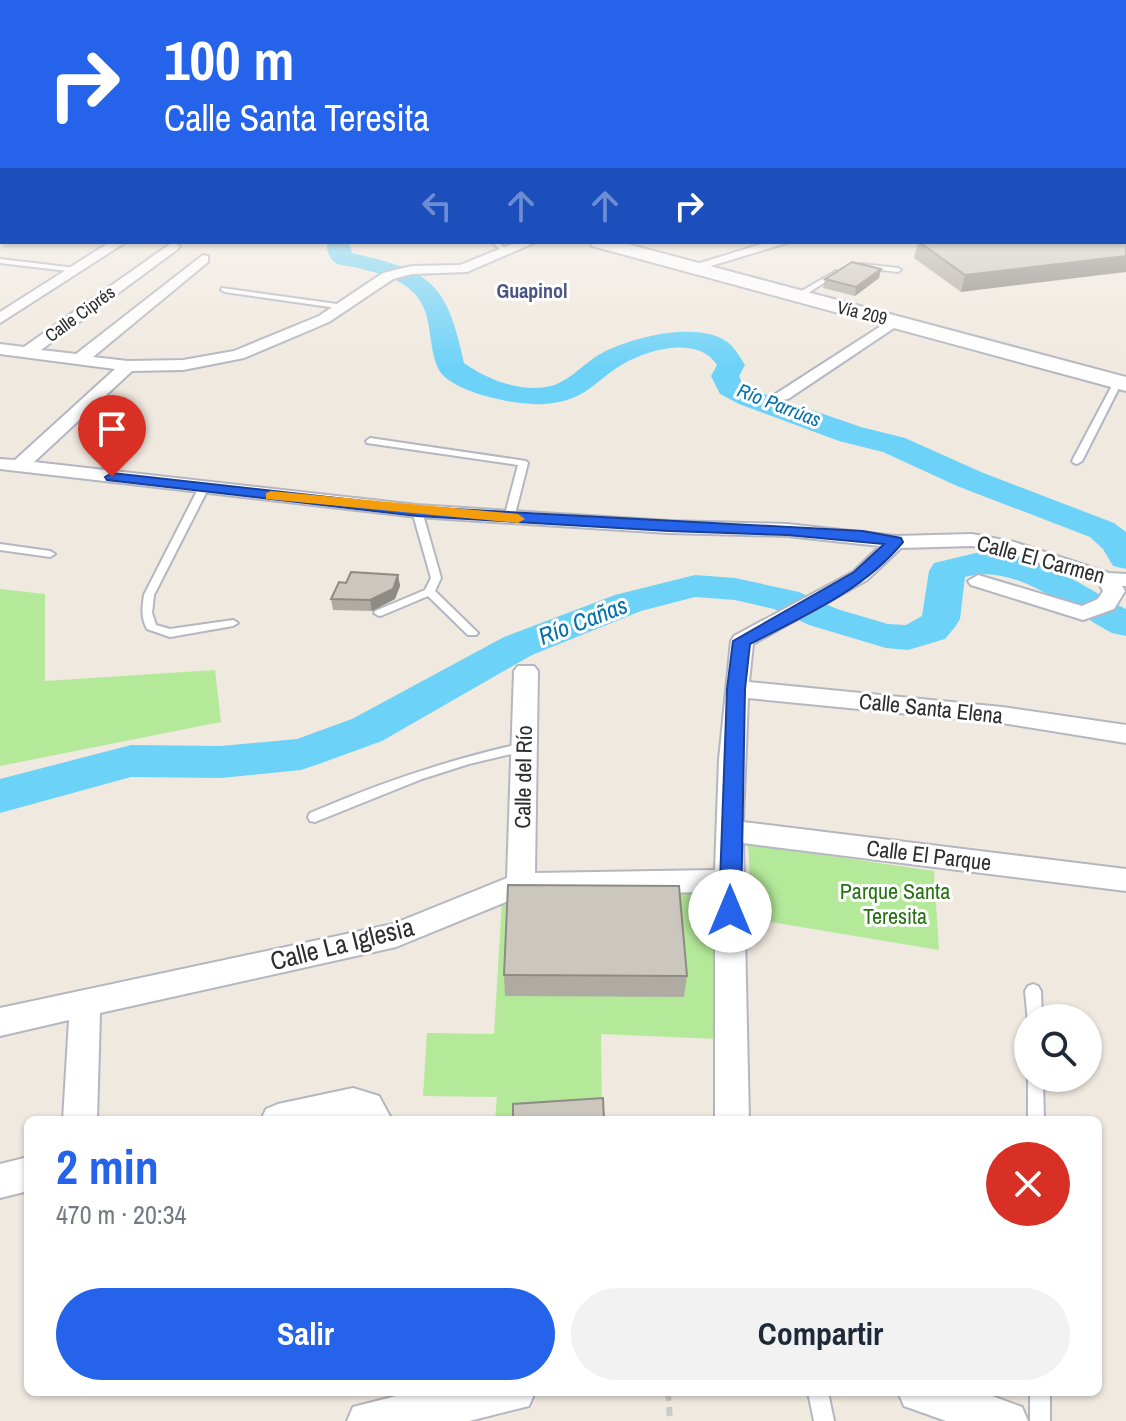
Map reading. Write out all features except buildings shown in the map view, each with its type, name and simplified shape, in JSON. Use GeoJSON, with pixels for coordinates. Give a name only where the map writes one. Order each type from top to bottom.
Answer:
{"type":"FeatureCollection","features":[{"type":"Feature","properties":{"kind":"main road","name":"Vía 209"},"geometry":{"type":"LineString","coordinates":[[606,244],[1122,383]]}},
{"type":"Feature","properties":{"kind":"main road"},"geometry":{"type":"LineString","coordinates":[[681,265],[728,257]]}},
{"type":"Feature","properties":{"kind":"street"},"geometry":{"type":"LineString","coordinates":[[0,319],[116,244]]}},
{"type":"Feature","properties":{"kind":"street"},"geometry":{"type":"LineString","coordinates":[[0,349],[128,366],[183,365],[238,355],[282,339],[344,307],[388,276],[412,270],[462,269],[524,244]]}},
{"type":"Feature","properties":{"kind":"street"},"geometry":{"type":"LineString","coordinates":[[728,257],[776,244]]}},
{"type":"Feature","properties":{"kind":"street","name":"Calle Ciprés"},"geometry":{"type":"LineString","coordinates":[[26,353],[173,246]]}},
{"type":"Feature","properties":{"kind":"street"},"geometry":{"type":"LineString","coordinates":[[79,360],[203,259]]}},
{"type":"Feature","properties":{"kind":"street"},"geometry":{"type":"LineString","coordinates":[[782,395],[895,321]]}},
{"type":"Feature","properties":{"kind":"street"},"geometry":{"type":"LineString","coordinates":[[21,465],[128,366]]}},
{"type":"Feature","properties":{"kind":"street","name":"Calle El Carmen"},"geometry":{"type":"LineString","coordinates":[[0,464],[417,511],[787,530],[896,542],[928,543],[950,539],[984,542],[1117,579]]}},
{"type":"Feature","properties":{"kind":"street"},"geometry":{"type":"LineString","coordinates":[[732,1116],[730,881],[736,689],[742,641],[860,576],[896,542]]}},
{"type":"Feature","properties":{"kind":"street"},"geometry":{"type":"LineString","coordinates":[[978,581],[1083,613],[1106,604],[1117,579]]}},
{"type":"Feature","properties":{"kind":"street","name":"Calle del Río"},"geometry":{"type":"LineString","coordinates":[[521,884],[526,671]]}},
{"type":"Feature","properties":{"kind":"street","name":"Calle Santa Elena"},"geometry":{"type":"LineString","coordinates":[[736,689],[1002,715],[1126,734]]}},
{"type":"Feature","properties":{"kind":"street","name":"Calle El Parque"},"geometry":{"type":"LineString","coordinates":[[732,831],[1126,880]]}},
{"type":"Feature","properties":{"kind":"street","name":"Calle La Iglesia"},"geometry":{"type":"LineString","coordinates":[[0,1022],[396,935],[521,884],[730,881]]}},
{"type":"Feature","properties":{"kind":"street"},"geometry":{"type":"LineString","coordinates":[[80,1116],[85,1002]]}},
{"type":"Feature","properties":{"kind":"street"},"geometry":{"type":"LineString","coordinates":[[297,1116],[353,1104],[367,1107],[373,1116]]}},
{"type":"Feature","properties":{"kind":"street"},"geometry":{"type":"LineString","coordinates":[[0,1181],[24,1175]]}},
{"type":"Feature","properties":{"kind":"street"},"geometry":{"type":"LineString","coordinates":[[391,1409],[486,1396]]}},
{"type":"Feature","properties":{"kind":"street"},"geometry":{"type":"LineString","coordinates":[[930,1396],[1008,1421]]}},
{"type":"Feature","properties":{"kind":"lane"},"geometry":{"type":"LineString","coordinates":[[497,244],[506,251]]}},
{"type":"Feature","properties":{"kind":"lane"},"geometry":{"type":"LineString","coordinates":[[0,261],[76,270]]}},
{"type":"Feature","properties":{"kind":"lane"},"geometry":{"type":"LineString","coordinates":[[797,296],[849,266],[898,270]]}},
{"type":"Feature","properties":{"kind":"lane"},"geometry":{"type":"LineString","coordinates":[[225,290],[344,307]]}},
{"type":"Feature","properties":{"kind":"lane"},"geometry":{"type":"LineString","coordinates":[[1077,461],[1122,383]]}},
{"type":"Feature","properties":{"kind":"lane"},"geometry":{"type":"LineString","coordinates":[[370,441],[523,463],[509,518]]}},
{"type":"Feature","properties":{"kind":"lane"},"geometry":{"type":"LineString","coordinates":[[203,489],[149,595],[147,613],[151,627],[170,633],[233,623]]}},
{"type":"Feature","properties":{"kind":"lane"},"geometry":{"type":"LineString","coordinates":[[379,613],[429,592],[436,578],[417,511]]}},
{"type":"Feature","properties":{"kind":"lane"},"geometry":{"type":"LineString","coordinates":[[0,547],[50,554]]}},
{"type":"Feature","properties":{"kind":"lane"},"geometry":{"type":"LineString","coordinates":[[429,592],[472,633]]}},
{"type":"Feature","properties":{"kind":"lane"},"geometry":{"type":"LineString","coordinates":[[315,817],[423,772],[524,747]]}},
{"type":"Feature","properties":{"kind":"lane"},"geometry":{"type":"LineString","coordinates":[[1033,991],[1033,1004]]}},
{"type":"Feature","properties":{"kind":"lane"},"geometry":{"type":"LineString","coordinates":[[1035,1092],[1036,1116]]}},
{"type":"Feature","properties":{"kind":"lane"},"geometry":{"type":"LineString","coordinates":[[819,1396],[824,1421]]}},
{"type":"Feature","properties":{"kind":"lane"},"geometry":{"type":"LineString","coordinates":[[1040,1396],[1040,1421]]}},
{"type":"Feature","properties":{"kind":"path"},"geometry":{"type":"LineString","coordinates":[[668,1396],[670,1421]]}},
{"type":"Feature","properties":{"kind":"green space"},"geometry":{"type":"Polygon","coordinates":[[[0,589],[45,594],[45,681],[215,670],[221,722],[0,766],[0,589]]]}},
{"type":"Feature","properties":{"kind":"green space","name":"Parque Santa Teresita"},"geometry":{"type":"Polygon","coordinates":[[[748,844],[934,871],[939,950],[753,919],[748,844]]]}},
{"type":"Feature","properties":{"kind":"green space"},"geometry":{"type":"Polygon","coordinates":[[[705,889],[717,895],[718,1039],[601,1034],[602,1113],[495,1116],[497,1097],[423,1096],[427,1033],[494,1034],[502,901],[705,889]]]}},
{"type":"Feature","properties":{"kind":"waterway","name":"Río Parrúas"},"geometry":{"type":"LineString","coordinates":[[338,244],[344,258],[394,271],[423,288],[440,317],[451,367],[487,387],[529,396],[556,394],[573,387],[611,359],[629,351],[681,340],[706,342],[716,346],[731,365],[725,376],[730,388],[749,398],[850,434],[894,445],[969,479],[1102,530],[1118,543],[1126,558]]}},
{"type":"Feature","properties":{"kind":"waterway","name":"Río Cañas"},"geometry":{"type":"LineString","coordinates":[[0,796],[131,761],[221,762],[301,754],[367,730],[518,646],[628,603],[695,586],[735,589],[786,600],[823,617],[886,636],[908,638],[931,630],[941,619],[947,571],[996,562],[1043,579],[1126,624]]}},
{"type":"Feature","properties":{"kind":"slow traffic"},"geometry":{"type":"LineString","coordinates":[[271,496],[518,519]]}},
{"type":"Feature","properties":{"kind":"district","name":"Guapinol"},"geometry":{"type":"Point","coordinates":[532,291]}},
{"type":"Feature","properties":{"kind":"route"},"geometry":{"type":"LineString","coordinates":[[112,477],[417,511],[669,527],[787,530],[896,542],[860,576],[742,641],[736,689],[730,911]]}}]}
